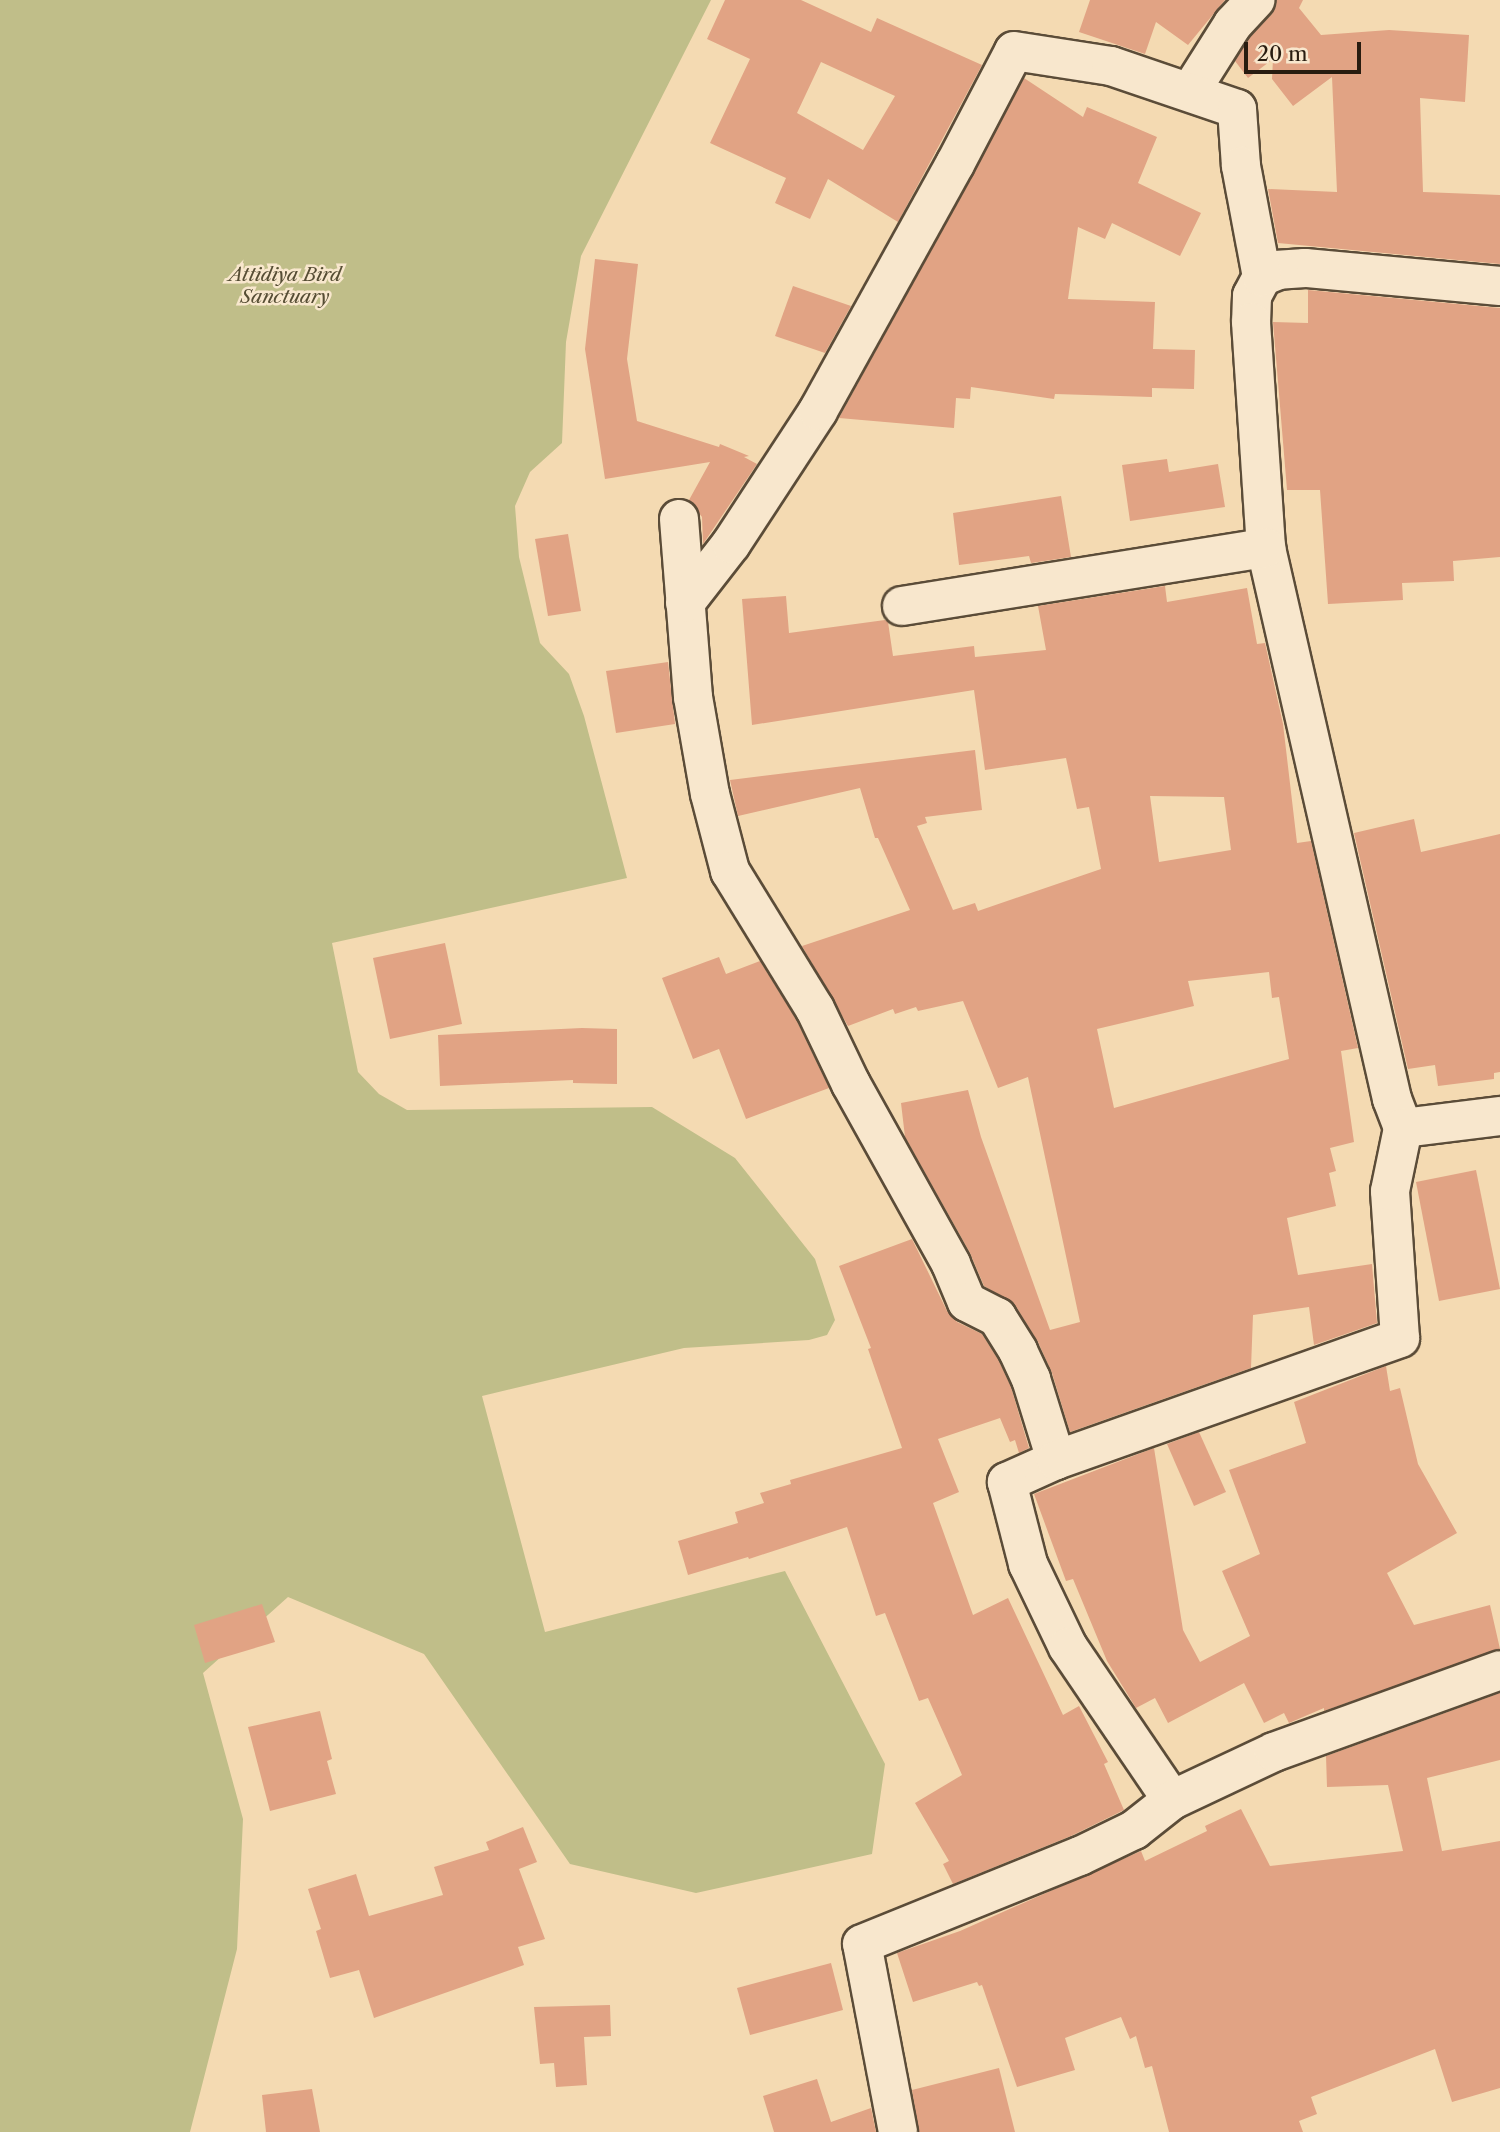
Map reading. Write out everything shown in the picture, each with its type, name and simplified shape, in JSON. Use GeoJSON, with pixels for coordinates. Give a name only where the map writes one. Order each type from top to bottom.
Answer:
{"type":"FeatureCollection","features":[{"type":"Feature","properties":{"kind":"street"},"geometry":{"type":"LineString","coordinates":[[1190,92],[1233,24],[1255,0]]}},
{"type":"Feature","properties":{"kind":"street"},"geometry":{"type":"LineString","coordinates":[[685,603],[731,544],[818,411],[955,164],[1014,51],[1111,66],[1237,109],[1241,166],[1262,277],[1252,296],[1251,322],[1266,548],[1392,1099],[1402,1128],[1390,1191],[1400,1339],[1056,1460],[1007,1482],[1028,1564],[1068,1647],[1172,1800]]}},
{"type":"Feature","properties":{"kind":"street"},"geometry":{"type":"LineString","coordinates":[[1262,277],[1279,270],[1305,268],[1500,286]]}},
{"type":"Feature","properties":{"kind":"street"},"geometry":{"type":"LineString","coordinates":[[679,519],[698,721],[710,794],[730,872],[815,1009],[851,1084],[951,1264],[967,1302],[997,1317],[1018,1350],[1031,1378],[1056,1460]]}},
{"type":"Feature","properties":{"kind":"street"},"geometry":{"type":"LineString","coordinates":[[902,606],[1266,548]]}},
{"type":"Feature","properties":{"kind":"street"},"geometry":{"type":"LineString","coordinates":[[1402,1128],[1500,1116]]}},
{"type":"Feature","properties":{"kind":"street"},"geometry":{"type":"LineString","coordinates":[[898,2132],[862,1944],[1080,1856],[1133,1830],[1172,1800],[1274,1752],[1500,1670]]}},
{"type":"Feature","properties":{"kind":"green space","name":"Attidiya Bird Sanctuary"},"geometry":{"type":"Polygon","coordinates":[[[0,0],[711,0],[581,256],[566,342],[562,443],[530,472],[515,506],[519,557],[540,643],[569,674],[584,716],[627,878],[332,943],[358,1072],[379,1094],[407,1110],[652,1107],[735,1158],[815,1259],[835,1320],[827,1335],[809,1340],[684,1348],[482,1396],[545,1632],[785,1571],[885,1764],[872,1854],[696,1893],[570,1864],[424,1654],[288,1597],[203,1673],[243,1819],[237,1949],[190,2132],[0,2132],[0,0]]]}},
{"type":"Feature","properties":{"kind":"building"},"geometry":{"type":"Polygon","coordinates":[[[725,0],[801,0],[871,32],[877,18],[982,65],[898,222],[828,179],[810,219],[775,203],[786,178],[710,143],[750,59],[707,39],[725,0]],[[821,62],[797,113],[863,150],[895,96],[821,62]]]}},
{"type":"Feature","properties":{"kind":"building"},"geometry":{"type":"Polygon","coordinates":[[[1090,0],[1225,0],[1188,45],[1156,22],[1145,54],[1079,32],[1090,0]]]}},
{"type":"Feature","properties":{"kind":"building"},"geometry":{"type":"Polygon","coordinates":[[[1276,0],[1303,0],[1299,8],[1321,35],[1389,30],[1469,35],[1465,102],[1420,98],[1423,192],[1500,195],[1500,264],[1278,243],[1268,189],[1337,192],[1332,77],[1293,106],[1272,79],[1273,59],[1248,78],[1235,61],[1250,37],[1272,14],[1276,0]]]}},
{"type":"Feature","properties":{"kind":"building"},"geometry":{"type":"Polygon","coordinates":[[[1024,78],[1083,117],[1087,107],[1157,137],[1138,183],[1201,213],[1180,256],[1112,223],[1105,239],[1078,227],[1068,299],[1155,302],[1153,349],[1195,350],[1194,389],[1152,388],[1152,397],[1055,394],[1054,399],[971,387],[970,399],[956,398],[954,428],[839,418],[1024,78]]]}},
{"type":"Feature","properties":{"kind":"building"},"geometry":{"type":"Polygon","coordinates":[[[595,259],[638,264],[627,359],[637,421],[719,447],[720,444],[749,456],[744,457],[757,464],[703,544],[702,517],[689,500],[710,462],[605,479],[585,349],[595,259]]]}},
{"type":"Feature","properties":{"kind":"building"},"geometry":{"type":"Polygon","coordinates":[[[793,286],[851,306],[825,353],[775,336],[793,286]]]}},
{"type":"Feature","properties":{"kind":"building"},"geometry":{"type":"Polygon","coordinates":[[[1308,290],[1500,308],[1500,557],[1453,561],[1454,581],[1402,583],[1403,600],[1328,604],[1320,490],[1287,490],[1273,322],[1308,323],[1308,290]]]}},
{"type":"Feature","properties":{"kind":"building"},"geometry":{"type":"Polygon","coordinates":[[[1167,459],[1169,472],[1218,464],[1225,507],[1130,521],[1122,465],[1167,459]]]}},
{"type":"Feature","properties":{"kind":"building"},"geometry":{"type":"Polygon","coordinates":[[[1061,496],[1071,557],[1031,563],[1029,556],[959,565],[953,513],[1061,496]]]}},
{"type":"Feature","properties":{"kind":"building"},"geometry":{"type":"Polygon","coordinates":[[[568,534],[581,611],[548,616],[535,539],[568,534]]]}},
{"type":"Feature","properties":{"kind":"building"},"geometry":{"type":"Polygon","coordinates":[[[1165,586],[1167,602],[1247,588],[1257,644],[1265,643],[1283,724],[1297,843],[1311,841],[1358,1048],[1341,1051],[1354,1142],[1330,1148],[1336,1171],[1329,1173],[1336,1206],[1287,1218],[1298,1275],[1372,1264],[1377,1323],[1314,1345],[1309,1307],[1253,1315],[1251,1368],[1070,1432],[1052,1373],[1038,1342],[1015,1305],[984,1286],[970,1253],[905,1137],[901,1103],[968,1090],[981,1137],[1050,1330],[1080,1322],[1028,1077],[998,1088],[963,1001],[918,1011],[916,1007],[895,1014],[893,1009],[848,1026],[802,946],[910,910],[878,838],[875,838],[860,788],[738,816],[730,780],[975,750],[982,810],[925,817],[927,823],[917,826],[953,910],[975,903],[978,911],[1101,869],[1089,807],[1077,809],[1066,758],[985,770],[974,690],[752,725],[742,599],[786,596],[789,633],[885,620],[888,622],[893,656],[974,646],[975,657],[1046,650],[1038,606],[1165,586]],[[1150,796],[1159,862],[1231,850],[1224,797],[1150,796]],[[1269,972],[1188,981],[1194,1006],[1097,1029],[1114,1108],[1289,1059],[1279,997],[1272,998],[1269,972]]]}},
{"type":"Feature","properties":{"kind":"building"},"geometry":{"type":"Polygon","coordinates":[[[668,662],[675,724],[616,733],[606,671],[668,662]]]}},
{"type":"Feature","properties":{"kind":"building"},"geometry":{"type":"Polygon","coordinates":[[[1414,819],[1421,852],[1500,834],[1500,1072],[1494,1073],[1494,1079],[1438,1086],[1435,1065],[1408,1069],[1354,833],[1414,819]]]}},
{"type":"Feature","properties":{"kind":"building"},"geometry":{"type":"Polygon","coordinates":[[[445,943],[462,1024],[390,1039],[373,958],[445,943]]]}},
{"type":"Feature","properties":{"kind":"building"},"geometry":{"type":"Polygon","coordinates":[[[719,957],[726,974],[760,961],[796,1019],[829,1088],[746,1119],[719,1049],[693,1059],[662,978],[719,957]]]}},
{"type":"Feature","properties":{"kind":"building"},"geometry":{"type":"Polygon","coordinates":[[[582,1028],[617,1029],[617,1084],[573,1083],[573,1080],[440,1086],[438,1035],[582,1028]]]}},
{"type":"Feature","properties":{"kind":"building"},"geometry":{"type":"Polygon","coordinates":[[[1476,1170],[1500,1289],[1439,1301],[1416,1182],[1476,1170]]]}},
{"type":"Feature","properties":{"kind":"building"},"geometry":{"type":"Polygon","coordinates":[[[912,1239],[947,1311],[957,1322],[982,1334],[999,1361],[1011,1387],[1029,1448],[1019,1453],[1015,1440],[1010,1442],[1000,1418],[938,1439],[959,1492],[933,1503],[973,1615],[1008,1598],[1063,1715],[1079,1706],[1108,1762],[1104,1764],[1124,1810],[1071,1836],[953,1884],[943,1864],[949,1861],[915,1803],[962,1775],[928,1698],[919,1701],[885,1613],[876,1616],[847,1527],[749,1559],[748,1557],[688,1575],[678,1541],[738,1523],[735,1512],[764,1503],[760,1493],[791,1484],[790,1480],[902,1448],[868,1349],[871,1348],[839,1266],[912,1239]]]}},
{"type":"Feature","properties":{"kind":"building"},"geometry":{"type":"Polygon","coordinates":[[[1386,1366],[1390,1391],[1400,1388],[1418,1464],[1457,1533],[1387,1573],[1414,1625],[1490,1605],[1500,1649],[1324,1711],[1324,1708],[1289,1723],[1284,1713],[1264,1723],[1244,1683],[1168,1723],[1155,1698],[1136,1708],[1107,1661],[1073,1579],[1066,1581],[1034,1494],[1154,1448],[1183,1630],[1200,1662],[1250,1636],[1222,1571],[1260,1554],[1229,1470],[1306,1443],[1294,1402],[1386,1366]]]}},
{"type":"Feature","properties":{"kind":"building"},"geometry":{"type":"Polygon","coordinates":[[[1199,1432],[1226,1492],[1194,1506],[1167,1444],[1199,1432]]]}},
{"type":"Feature","properties":{"kind":"building"},"geometry":{"type":"Polygon","coordinates":[[[262,1604],[275,1642],[205,1663],[194,1625],[262,1604]]]}},
{"type":"Feature","properties":{"kind":"building"},"geometry":{"type":"Polygon","coordinates":[[[1500,1693],[1500,1760],[1427,1778],[1442,1851],[1500,1841],[1500,2088],[1452,2102],[1435,2049],[1311,2097],[1317,2114],[1299,2121],[1303,2132],[1169,2132],[1152,2066],[1145,2068],[1136,2036],[1130,2039],[1121,2017],[1065,2038],[1075,2070],[1017,2087],[982,1985],[979,1986],[977,1982],[913,2002],[897,1953],[960,1931],[1141,1851],[1145,1861],[1207,1831],[1205,1826],[1241,1809],[1270,1866],[1403,1851],[1388,1785],[1327,1787],[1326,1756],[1500,1693]]]}},
{"type":"Feature","properties":{"kind":"building"},"geometry":{"type":"Polygon","coordinates":[[[320,1711],[332,1759],[327,1761],[336,1794],[270,1811],[248,1727],[320,1711]]]}},
{"type":"Feature","properties":{"kind":"building"},"geometry":{"type":"Polygon","coordinates":[[[523,1827],[537,1862],[519,1869],[545,1939],[518,1947],[524,1965],[374,2018],[359,1970],[330,1978],[316,1931],[321,1929],[308,1889],[356,1874],[369,1916],[443,1895],[434,1867],[489,1850],[486,1842],[523,1827]]]}},
{"type":"Feature","properties":{"kind":"building"},"geometry":{"type":"Polygon","coordinates":[[[831,1963],[843,2010],[750,2035],[737,1988],[831,1963]]]}},
{"type":"Feature","properties":{"kind":"building"},"geometry":{"type":"Polygon","coordinates":[[[610,2005],[611,2036],[584,2037],[587,2085],[556,2087],[554,2063],[540,2064],[534,2007],[610,2005]]]}},
{"type":"Feature","properties":{"kind":"building"},"geometry":{"type":"Polygon","coordinates":[[[999,2068],[1015,2132],[919,2132],[912,2090],[999,2068]]]}},
{"type":"Feature","properties":{"kind":"building"},"geometry":{"type":"Polygon","coordinates":[[[817,2079],[831,2122],[871,2108],[876,2132],[774,2132],[763,2096],[817,2079]]]}},
{"type":"Feature","properties":{"kind":"building"},"geometry":{"type":"Polygon","coordinates":[[[312,2089],[320,2132],[266,2132],[262,2095],[312,2089]]]}}]}
